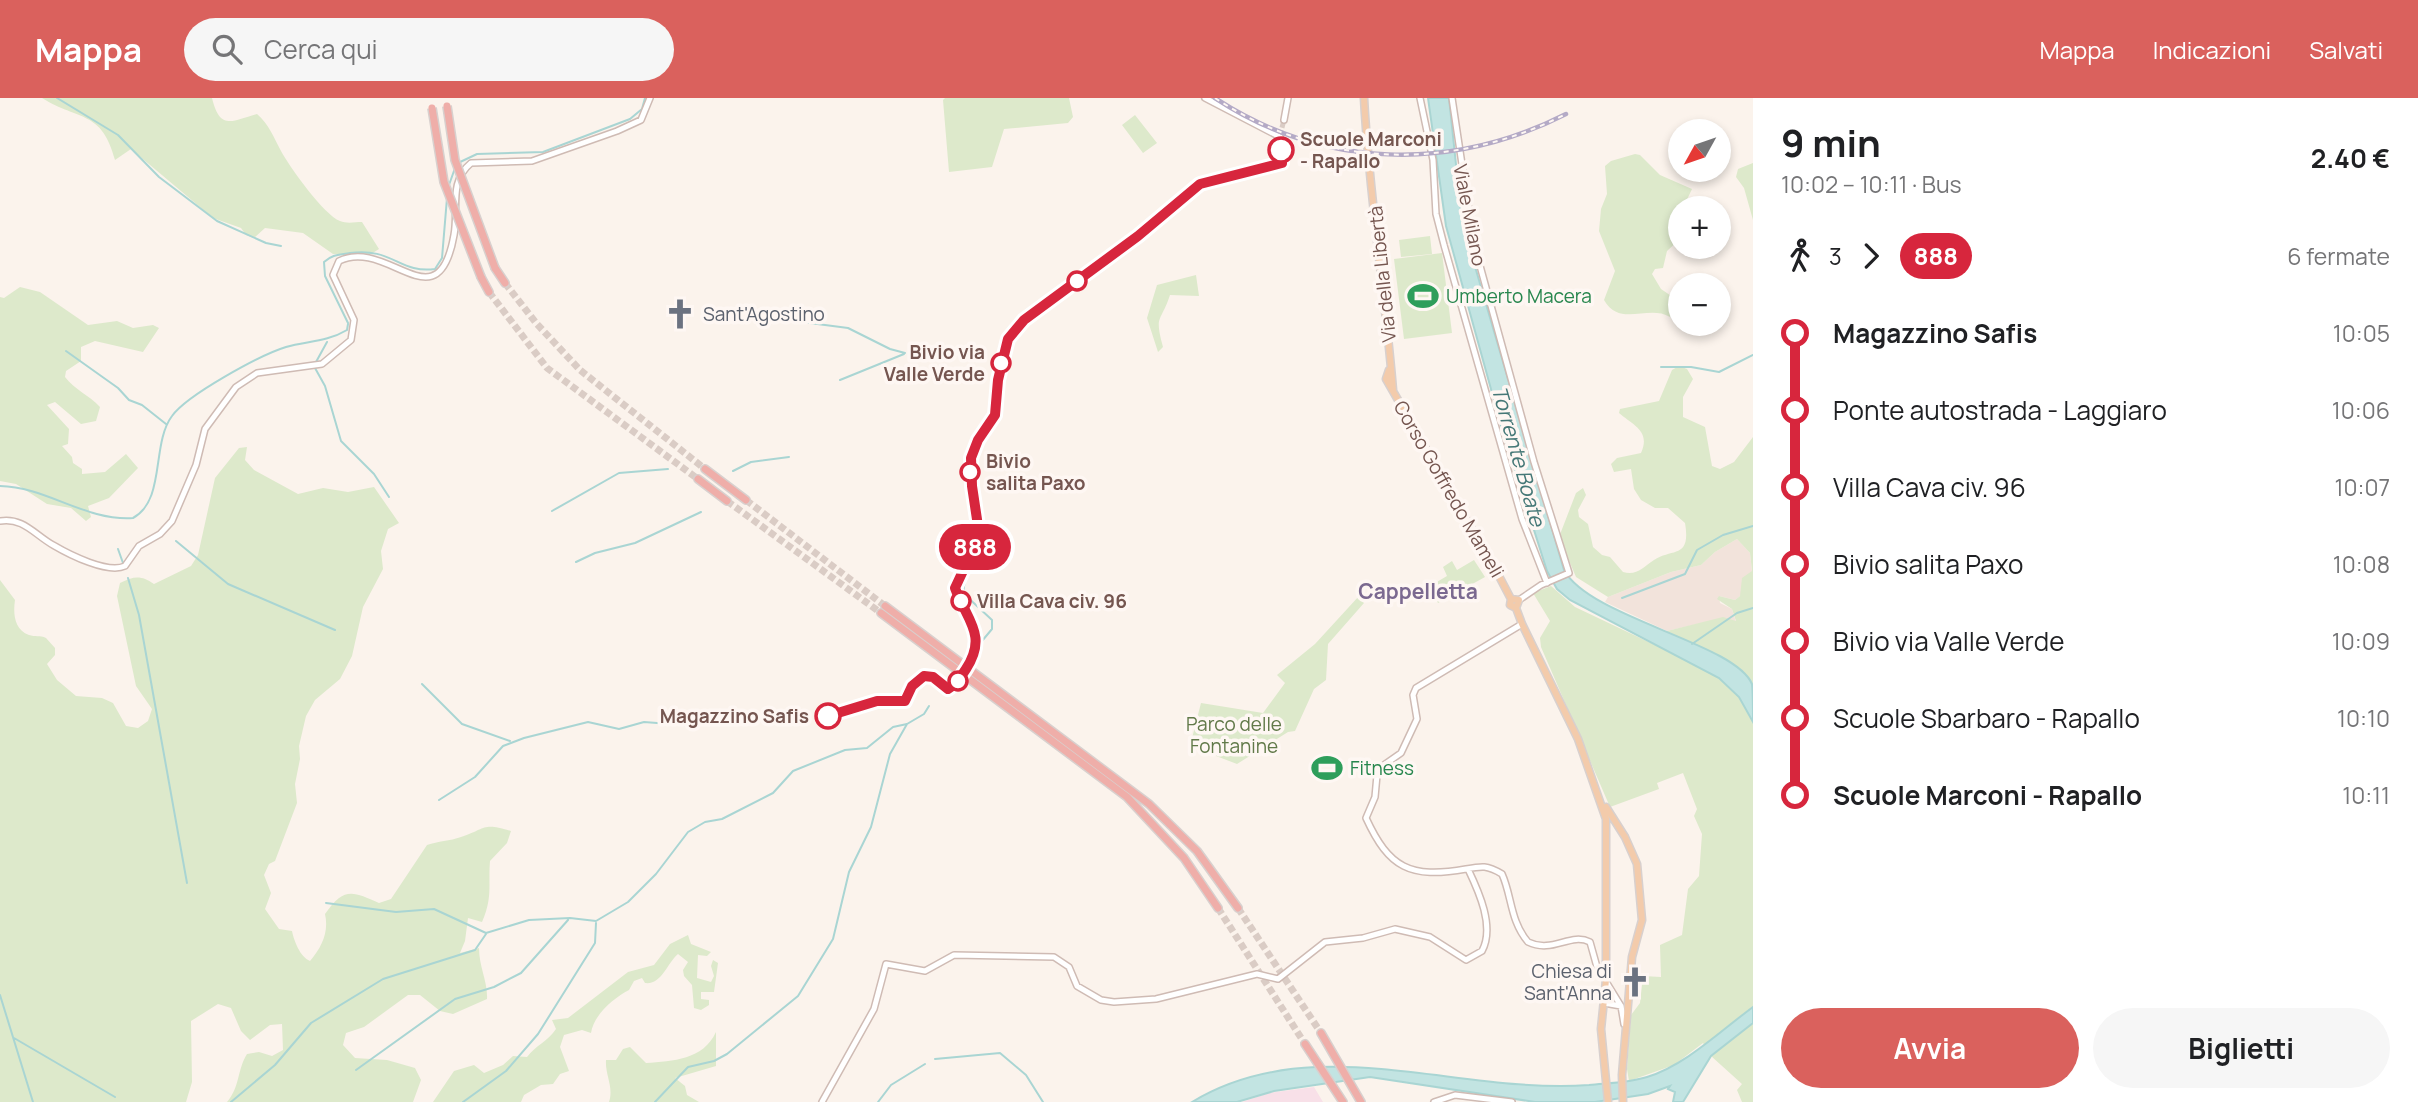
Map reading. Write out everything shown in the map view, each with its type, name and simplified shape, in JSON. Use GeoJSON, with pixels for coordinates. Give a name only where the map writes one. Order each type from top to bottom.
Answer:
{"type":"FeatureCollection","features":[{"type":"Feature","properties":{"kind":"highway"},"geometry":{"type":"LineString","coordinates":[[431,98],[444,181],[489,292]]}},
{"type":"Feature","properties":{"kind":"highway"},"geometry":{"type":"LineString","coordinates":[[447,102],[455,160],[495,268],[505,283]]}},
{"type":"Feature","properties":{"kind":"highway"},"geometry":{"type":"LineString","coordinates":[[705,469],[746,500]]}},
{"type":"Feature","properties":{"kind":"highway"},"geometry":{"type":"LineString","coordinates":[[698,479],[727,502]]}},
{"type":"Feature","properties":{"kind":"highway"},"geometry":{"type":"LineString","coordinates":[[883,609],[1116,778],[1172,824],[1218,877],[1238,908]]}},
{"type":"Feature","properties":{"kind":"highway"},"geometry":{"type":"LineString","coordinates":[[989,688],[1127,797],[1184,859],[1218,908]]}},
{"type":"Feature","properties":{"kind":"highway"},"geometry":{"type":"LineString","coordinates":[[1321,1033],[1361,1102]]}},
{"type":"Feature","properties":{"kind":"highway"},"geometry":{"type":"LineString","coordinates":[[1305,1044],[1343,1102]]}},
{"type":"Feature","properties":{"kind":"main road","name":"Via della Libertà"},"geometry":{"type":"LineString","coordinates":[[1364,98],[1393,390]]}},
{"type":"Feature","properties":{"kind":"main road","name":"Via della Libertà"},"geometry":{"type":"LineString","coordinates":[[1386,379],[1390,364]]}},
{"type":"Feature","properties":{"kind":"main road","name":"Corso Goffredo Mameli"},"geometry":{"type":"LineString","coordinates":[[1386,379],[1515,603],[1522,624],[1578,739],[1601,799]]}},
{"type":"Feature","properties":{"kind":"main road"},"geometry":{"type":"LineString","coordinates":[[1601,799],[1607,827],[1606,980],[1601,1029],[1607,1101]]}},
{"type":"Feature","properties":{"kind":"main road"},"geometry":{"type":"LineString","coordinates":[[1601,799],[1625,837],[1637,864],[1642,920],[1632,957],[1625,1028],[1623,1100]]}},
{"type":"Feature","properties":{"kind":"street"},"geometry":{"type":"LineString","coordinates":[[0,522],[20,523],[64,551],[119,569],[125,566],[139,546],[160,534],[172,521],[196,465],[205,429],[247,378],[284,368],[322,364],[351,340],[354,320],[333,275],[339,261],[348,258],[375,259],[426,279],[445,268],[454,235],[457,180],[471,163],[532,161],[617,131],[641,120],[650,98]]}},
{"type":"Feature","properties":{"kind":"street"},"geometry":{"type":"LineString","coordinates":[[1205,98],[1280,137]]}},
{"type":"Feature","properties":{"kind":"street"},"geometry":{"type":"LineString","coordinates":[[1284,120],[1289,98]]}},
{"type":"Feature","properties":{"kind":"street"},"geometry":{"type":"LineString","coordinates":[[1420,98],[1434,177],[1438,222],[1522,519],[1547,583],[1515,603]]}},
{"type":"Feature","properties":{"kind":"street","name":"Viale Milano"},"geometry":{"type":"LineString","coordinates":[[1452,98],[1474,244],[1569,573],[1547,583]]}},
{"type":"Feature","properties":{"kind":"street"},"geometry":{"type":"LineString","coordinates":[[1522,624],[1461,659],[1414,692],[1418,719],[1401,753],[1381,767],[1366,818],[1378,844],[1397,864],[1413,872],[1432,873],[1480,865],[1502,874],[1507,884],[1508,901],[1528,942],[1552,947],[1578,939],[1592,945],[1597,967],[1620,1006],[1625,1028]]}},
{"type":"Feature","properties":{"kind":"street"},"geometry":{"type":"LineString","coordinates":[[822,1102],[874,1009],[886,964],[925,971],[947,958],[961,954],[1054,957],[1069,967],[1077,986],[1101,1000],[1114,1002],[1156,999],[1257,974],[1278,979],[1284,977],[1304,956],[1325,943],[1363,939],[1395,929],[1430,937],[1457,957],[1466,960],[1482,951],[1487,936],[1481,903],[1468,869]]}},
{"type":"Feature","properties":{"kind":"street"},"geometry":{"type":"LineString","coordinates":[[1604,1003],[1620,1006]]}},
{"type":"Feature","properties":{"kind":"street"},"geometry":{"type":"LineString","coordinates":[[1605,1079],[1622,1078]]}},
{"type":"Feature","properties":{"kind":"street"},"geometry":{"type":"LineString","coordinates":[[1434,1102],[1455,1095],[1512,1102]]}},
{"type":"Feature","properties":{"kind":"shaded area"},"geometry":{"type":"Polygon","coordinates":[[[1737,539],[1750,553],[1752,571],[1740,596],[1735,600],[1719,596],[1720,603],[1732,609],[1736,622],[1723,618],[1667,631],[1605,602],[1608,597],[1671,572],[1701,565],[1715,552],[1737,539]]]}},
{"type":"Feature","properties":{"kind":"shaded area"},"geometry":{"type":"Polygon","coordinates":[[[1314,1087],[1323,1102],[1242,1102],[1269,1093],[1314,1087]]]}},
{"type":"Feature","properties":{"kind":"green space"},"geometry":{"type":"Polygon","coordinates":[[[42,98],[212,98],[219,115],[228,121],[257,114],[268,127],[291,167],[325,210],[340,221],[362,222],[379,249],[371,254],[333,254],[303,233],[265,228],[254,238],[246,235],[241,228],[213,218],[131,149],[115,160],[110,144],[96,124],[42,98]]]}},
{"type":"Feature","properties":{"kind":"green space"},"geometry":{"type":"Polygon","coordinates":[[[1069,98],[1073,117],[1068,123],[1004,129],[992,167],[949,172],[943,100],[1069,98]]]}},
{"type":"Feature","properties":{"kind":"green space"},"geometry":{"type":"Polygon","coordinates":[[[1135,115],[1157,143],[1143,153],[1122,125],[1135,115]]]}},
{"type":"Feature","properties":{"kind":"green space"},"geometry":{"type":"Polygon","coordinates":[[[1640,155],[1660,175],[1668,178],[1668,182],[1676,182],[1692,189],[1689,196],[1668,196],[1668,250],[1663,268],[1655,269],[1652,274],[1661,289],[1668,294],[1668,316],[1653,313],[1618,313],[1604,300],[1615,271],[1599,231],[1601,209],[1607,194],[1605,166],[1611,161],[1640,155]]]}},
{"type":"Feature","properties":{"kind":"green space"},"geometry":{"type":"Polygon","coordinates":[[[1753,163],[1753,220],[1744,188],[1736,177],[1738,169],[1753,163]]]}},
{"type":"Feature","properties":{"kind":"green space"},"geometry":{"type":"Polygon","coordinates":[[[1430,236],[1432,254],[1401,257],[1399,240],[1430,236]]]}},
{"type":"Feature","properties":{"kind":"green space","name":"Umberto Macera"},"geometry":{"type":"Polygon","coordinates":[[[1442,253],[1452,333],[1404,339],[1394,259],[1442,253]]]}},
{"type":"Feature","properties":{"kind":"green space"},"geometry":{"type":"Polygon","coordinates":[[[1196,275],[1199,296],[1170,295],[1159,323],[1163,347],[1158,352],[1147,318],[1157,285],[1196,275]]]}},
{"type":"Feature","properties":{"kind":"green space"},"geometry":{"type":"Polygon","coordinates":[[[20,287],[40,292],[88,325],[117,321],[133,328],[153,325],[159,328],[143,352],[95,341],[81,347],[81,361],[66,371],[65,377],[100,407],[96,421],[81,424],[55,402],[47,405],[69,429],[68,444],[62,446],[72,457],[73,463],[82,469],[82,474],[105,472],[126,454],[138,468],[109,498],[88,506],[91,517],[86,521],[71,508],[47,504],[16,484],[0,481],[0,297],[4,298],[20,287]]]}},
{"type":"Feature","properties":{"kind":"green space"},"geometry":{"type":"Polygon","coordinates":[[[1679,366],[1687,369],[1693,379],[1683,397],[1683,417],[1705,427],[1712,466],[1720,469],[1734,462],[1753,437],[1753,1102],[1742,1102],[1737,1090],[1742,1084],[1711,1056],[1703,1043],[1674,1065],[1629,1081],[1627,1069],[1631,1015],[1640,1003],[1643,976],[1661,977],[1660,945],[1682,935],[1688,889],[1699,876],[1702,834],[1694,816],[1697,809],[1683,773],[1657,783],[1659,789],[1610,807],[1541,647],[1540,638],[1550,621],[1533,593],[1551,586],[1575,607],[1657,646],[1667,631],[1723,617],[1736,621],[1732,609],[1717,599],[1719,596],[1735,600],[1740,596],[1742,578],[1752,571],[1750,553],[1737,539],[1715,552],[1701,565],[1671,572],[1608,597],[1576,577],[1559,537],[1576,493],[1583,488],[1586,495],[1578,510],[1579,517],[1588,524],[1593,547],[1602,555],[1610,557],[1623,572],[1636,572],[1661,556],[1683,547],[1685,523],[1668,508],[1655,508],[1641,500],[1634,489],[1631,469],[1614,472],[1611,464],[1617,458],[1641,453],[1644,445],[1639,429],[1619,413],[1620,409],[1659,401],[1672,370],[1679,366]]]}},
{"type":"Feature","properties":{"kind":"green space"},"geometry":{"type":"Polygon","coordinates":[[[247,447],[245,460],[254,470],[298,494],[323,488],[348,492],[374,487],[399,523],[388,529],[381,551],[383,569],[363,607],[352,656],[340,679],[315,700],[306,716],[299,746],[300,759],[295,784],[297,803],[275,861],[269,864],[264,875],[271,893],[265,909],[279,929],[292,931],[300,952],[310,961],[324,939],[325,914],[343,895],[355,894],[379,903],[391,899],[427,845],[489,827],[511,831],[507,843],[490,861],[489,898],[482,922],[468,918],[465,941],[460,953],[479,948],[487,999],[453,1014],[440,1011],[420,995],[408,995],[364,1027],[346,1033],[343,1045],[355,1058],[387,1060],[415,1068],[421,1080],[413,1102],[227,1102],[247,1054],[259,1052],[272,1056],[283,1050],[282,1024],[270,1025],[250,1040],[241,1031],[231,1008],[218,1004],[191,1021],[192,1082],[186,1102],[0,1102],[0,580],[15,600],[15,615],[20,629],[29,635],[46,638],[55,648],[55,655],[47,664],[57,680],[76,696],[102,698],[113,703],[126,726],[138,728],[148,721],[152,709],[136,686],[117,596],[120,583],[137,578],[154,584],[191,566],[198,555],[215,478],[239,448],[247,447]]]}},
{"type":"Feature","properties":{"kind":"green space"},"geometry":{"type":"Polygon","coordinates":[[[1474,560],[1485,577],[1438,603],[1430,586],[1447,576],[1443,567],[1452,561],[1457,570],[1474,560]]]}},
{"type":"Feature","properties":{"kind":"green space","name":"Parco delle Fontanine"},"geometry":{"type":"Polygon","coordinates":[[[1359,596],[1364,603],[1328,644],[1326,680],[1314,689],[1295,731],[1288,732],[1237,764],[1190,746],[1201,703],[1263,713],[1285,683],[1277,675],[1315,644],[1359,596]]]}},
{"type":"Feature","properties":{"kind":"green space"},"geometry":{"type":"Polygon","coordinates":[[[688,935],[691,944],[711,952],[707,956],[698,955],[697,978],[711,982],[714,976],[711,966],[713,960],[718,963],[714,992],[701,992],[701,999],[709,1000],[709,1005],[701,1010],[694,1008],[692,985],[684,976],[683,970],[688,962],[678,954],[656,981],[645,983],[642,978],[634,981],[629,990],[600,1013],[591,1033],[582,1030],[564,1035],[560,1047],[569,1071],[560,1074],[553,1084],[541,1085],[524,1095],[521,1102],[433,1102],[454,1071],[474,1065],[484,1073],[503,1065],[513,1056],[527,1057],[556,1029],[552,1020],[568,1018],[628,972],[654,965],[670,944],[688,935]]]}},
{"type":"Feature","properties":{"kind":"green space"},"geometry":{"type":"Polygon","coordinates":[[[716,1032],[716,1066],[675,1078],[685,1086],[687,1095],[699,1102],[609,1102],[606,1060],[616,1060],[623,1049],[630,1047],[646,1063],[686,1057],[703,1048],[716,1032]]]}},
{"type":"Feature","properties":{"kind":"water","name":"Torrente Boate"},"geometry":{"type":"Polygon","coordinates":[[[1428,98],[1449,98],[1461,212],[1469,246],[1564,570],[1579,587],[1602,602],[1719,656],[1740,669],[1752,684],[1753,722],[1739,697],[1719,678],[1570,600],[1557,589],[1547,571],[1502,429],[1446,226],[1428,98]]]}},
{"type":"Feature","properties":{"kind":"water"},"geometry":{"type":"Polygon","coordinates":[[[1753,1007],[1753,1023],[1711,1056],[1683,1102],[1673,1102],[1675,1092],[1668,1089],[1670,1086],[1648,1094],[1595,1102],[1535,1102],[1370,1077],[1274,1091],[1237,1102],[1192,1102],[1239,1080],[1287,1070],[1337,1067],[1539,1086],[1589,1085],[1633,1080],[1661,1072],[1675,1064],[1753,1007]]]}},
{"type":"Feature","properties":{"kind":"waterway"},"geometry":{"type":"LineString","coordinates":[[57,98],[118,135],[159,177],[217,221],[266,243],[281,246]]}},
{"type":"Feature","properties":{"kind":"waterway"},"geometry":{"type":"LineString","coordinates":[[458,163],[477,154],[543,152],[630,119],[642,109],[645,98]]}},
{"type":"Feature","properties":{"kind":"waterway"},"geometry":{"type":"LineString","coordinates":[[449,185],[455,168]]}},
{"type":"Feature","properties":{"kind":"waterway"},"geometry":{"type":"LineString","coordinates":[[348,323],[325,276],[324,262],[336,255],[364,252],[413,268],[435,269],[442,258],[447,198]]}},
{"type":"Feature","properties":{"kind":"waterway"},"geometry":{"type":"LineString","coordinates":[[802,322],[848,328],[890,349],[905,353]]}},
{"type":"Feature","properties":{"kind":"waterway"},"geometry":{"type":"LineString","coordinates":[[0,486],[34,492],[115,518],[133,518],[143,510],[150,498],[166,428],[180,407],[208,387],[259,358],[286,347],[332,337],[347,330],[348,324]]}},
{"type":"Feature","properties":{"kind":"waterway"},"geometry":{"type":"LineString","coordinates":[[316,362],[327,342]]}},
{"type":"Feature","properties":{"kind":"waterway"},"geometry":{"type":"LineString","coordinates":[[66,351],[118,388],[129,400],[142,405],[166,424]]}},
{"type":"Feature","properties":{"kind":"waterway"},"geometry":{"type":"LineString","coordinates":[[840,380],[904,354]]}},
{"type":"Feature","properties":{"kind":"waterway"},"geometry":{"type":"LineString","coordinates":[[1661,367],[1691,367],[1719,372],[1753,355]]}},
{"type":"Feature","properties":{"kind":"waterway"},"geometry":{"type":"LineString","coordinates":[[315,368],[325,386],[341,441],[374,474],[389,497]]}},
{"type":"Feature","properties":{"kind":"waterway"},"geometry":{"type":"LineString","coordinates":[[733,471],[751,462],[789,457]]}},
{"type":"Feature","properties":{"kind":"waterway"},"geometry":{"type":"LineString","coordinates":[[552,511],[619,473],[668,469]]}},
{"type":"Feature","properties":{"kind":"waterway"},"geometry":{"type":"LineString","coordinates":[[576,562],[595,553],[635,543],[701,512]]}},
{"type":"Feature","properties":{"kind":"waterway"},"geometry":{"type":"LineString","coordinates":[[1622,598],[1685,574],[1697,550],[1723,535],[1753,526]]}},
{"type":"Feature","properties":{"kind":"waterway"},"geometry":{"type":"LineString","coordinates":[[176,541],[228,584],[335,630]]}},
{"type":"Feature","properties":{"kind":"waterway"},"geometry":{"type":"LineString","coordinates":[[118,549],[123,563]]}},
{"type":"Feature","properties":{"kind":"waterway"},"geometry":{"type":"LineString","coordinates":[[974,557],[966,573],[963,593],[992,620],[992,629],[982,641]]}},
{"type":"Feature","properties":{"kind":"waterway"},"geometry":{"type":"LineString","coordinates":[[128,578],[139,615],[187,883]]}},
{"type":"Feature","properties":{"kind":"waterway"},"geometry":{"type":"LineString","coordinates":[[1692,644],[1737,613],[1753,608]]}},
{"type":"Feature","properties":{"kind":"waterway"},"geometry":{"type":"LineString","coordinates":[[422,684],[462,724],[510,741]]}},
{"type":"Feature","properties":{"kind":"waterway"},"geometry":{"type":"LineString","coordinates":[[326,903],[396,912],[434,909],[486,933],[529,920],[570,918],[596,921],[628,902],[656,874],[688,832],[705,822],[722,819],[773,793],[793,771],[845,750],[867,748],[893,727],[907,724],[924,714],[929,706]]}},
{"type":"Feature","properties":{"kind":"waterway"},"geometry":{"type":"LineString","coordinates":[[439,800],[475,777],[503,746],[524,738],[588,722],[619,729],[644,722],[696,726],[733,709]]}},
{"type":"Feature","properties":{"kind":"waterway"},"geometry":{"type":"LineString","coordinates":[[655,1102],[688,1067],[714,1061],[727,1054],[798,996],[833,939],[849,872],[871,827],[890,754],[907,724]]}},
{"type":"Feature","properties":{"kind":"waterway"},"geometry":{"type":"LineString","coordinates":[[356,1070],[455,999],[494,987],[521,973],[568,920]]}},
{"type":"Feature","properties":{"kind":"waterway"},"geometry":{"type":"LineString","coordinates":[[463,1102],[506,1071],[538,1034],[595,943],[596,923]]}},
{"type":"Feature","properties":{"kind":"waterway"},"geometry":{"type":"LineString","coordinates":[[231,1102],[275,1065],[311,1023],[383,979],[475,950],[486,934]]}},
{"type":"Feature","properties":{"kind":"waterway"},"geometry":{"type":"LineString","coordinates":[[0,995],[33,1102]]}},
{"type":"Feature","properties":{"kind":"waterway"},"geometry":{"type":"LineString","coordinates":[[14,1038],[115,1097]]}},
{"type":"Feature","properties":{"kind":"waterway"},"geometry":{"type":"LineString","coordinates":[[935,1059],[1000,1053],[1026,1075],[1043,1102]]}},
{"type":"Feature","properties":{"kind":"waterway"},"geometry":{"type":"LineString","coordinates":[[878,1102],[891,1085],[925,1064]]}},
{"type":"Feature","properties":{"kind":"tunnel"},"geometry":{"type":"LineString","coordinates":[[1280,135],[1284,120]]}},
{"type":"Feature","properties":{"kind":"tunnel"},"geometry":{"type":"LineString","coordinates":[[505,283],[536,323],[580,370],[705,469]]}},
{"type":"Feature","properties":{"kind":"tunnel"},"geometry":{"type":"LineString","coordinates":[[489,292],[547,368],[698,479]]}},
{"type":"Feature","properties":{"kind":"tunnel"},"geometry":{"type":"LineString","coordinates":[[746,500],[885,606]]}},
{"type":"Feature","properties":{"kind":"tunnel"},"geometry":{"type":"LineString","coordinates":[[727,501],[881,613]]}},
{"type":"Feature","properties":{"kind":"tunnel"},"geometry":{"type":"LineString","coordinates":[[1218,908],[1305,1044]]}},
{"type":"Feature","properties":{"kind":"tunnel"},"geometry":{"type":"LineString","coordinates":[[1238,908],[1321,1033]]}},
{"type":"Feature","properties":{"kind":"railway"},"geometry":{"type":"LineString","coordinates":[[1215,98],[1256,121],[1299,139],[1343,150],[1388,154],[1433,153],[1478,146],[1523,133],[1566,114]]}},
{"type":"Feature","properties":{"kind":"bus line","name":"888"},"geometry":{"type":"LineString","coordinates":[[828,716],[839,715],[877,701],[905,701],[912,686],[924,676],[933,677],[948,689],[960,679],[976,653],[976,635],[955,588],[959,574],[976,543],[978,526],[970,469],[971,458],[998,406],[998,380],[1008,339],[1024,320],[1138,236],[1200,184],[1282,163],[1281,150]]}},
{"type":"Feature","properties":{"kind":"place","name":"Scuole Marconi - Rapallo"},"geometry":{"type":"Point","coordinates":[1281,150]}},
{"type":"Feature","properties":{"kind":"place","name":"Umberto Macera"},"geometry":{"type":"Point","coordinates":[1423,296]}},
{"type":"Feature","properties":{"kind":"place","name":"Sant'Agostino"},"geometry":{"type":"Point","coordinates":[680,314]}},
{"type":"Feature","properties":{"kind":"place","name":"Bivio via Valle Verde"},"geometry":{"type":"Point","coordinates":[1001,363]}},
{"type":"Feature","properties":{"kind":"place","name":"Bivio salita Paxo"},"geometry":{"type":"Point","coordinates":[970,472]}},
{"type":"Feature","properties":{"kind":"place","name":"Villa Cava civ. 96"},"geometry":{"type":"Point","coordinates":[961,601]}},
{"type":"Feature","properties":{"kind":"place","name":"Magazzino Safis"},"geometry":{"type":"Point","coordinates":[828,716]}},
{"type":"Feature","properties":{"kind":"place","name":"Fitness"},"geometry":{"type":"Point","coordinates":[1327,768]}},
{"type":"Feature","properties":{"kind":"place","name":"Chiesa di Sant'Anna"},"geometry":{"type":"Point","coordinates":[1635,982]}},
{"type":"Feature","properties":{"kind":"district","name":"Cappelletta"},"geometry":{"type":"Point","coordinates":[1418,591]}}]}
